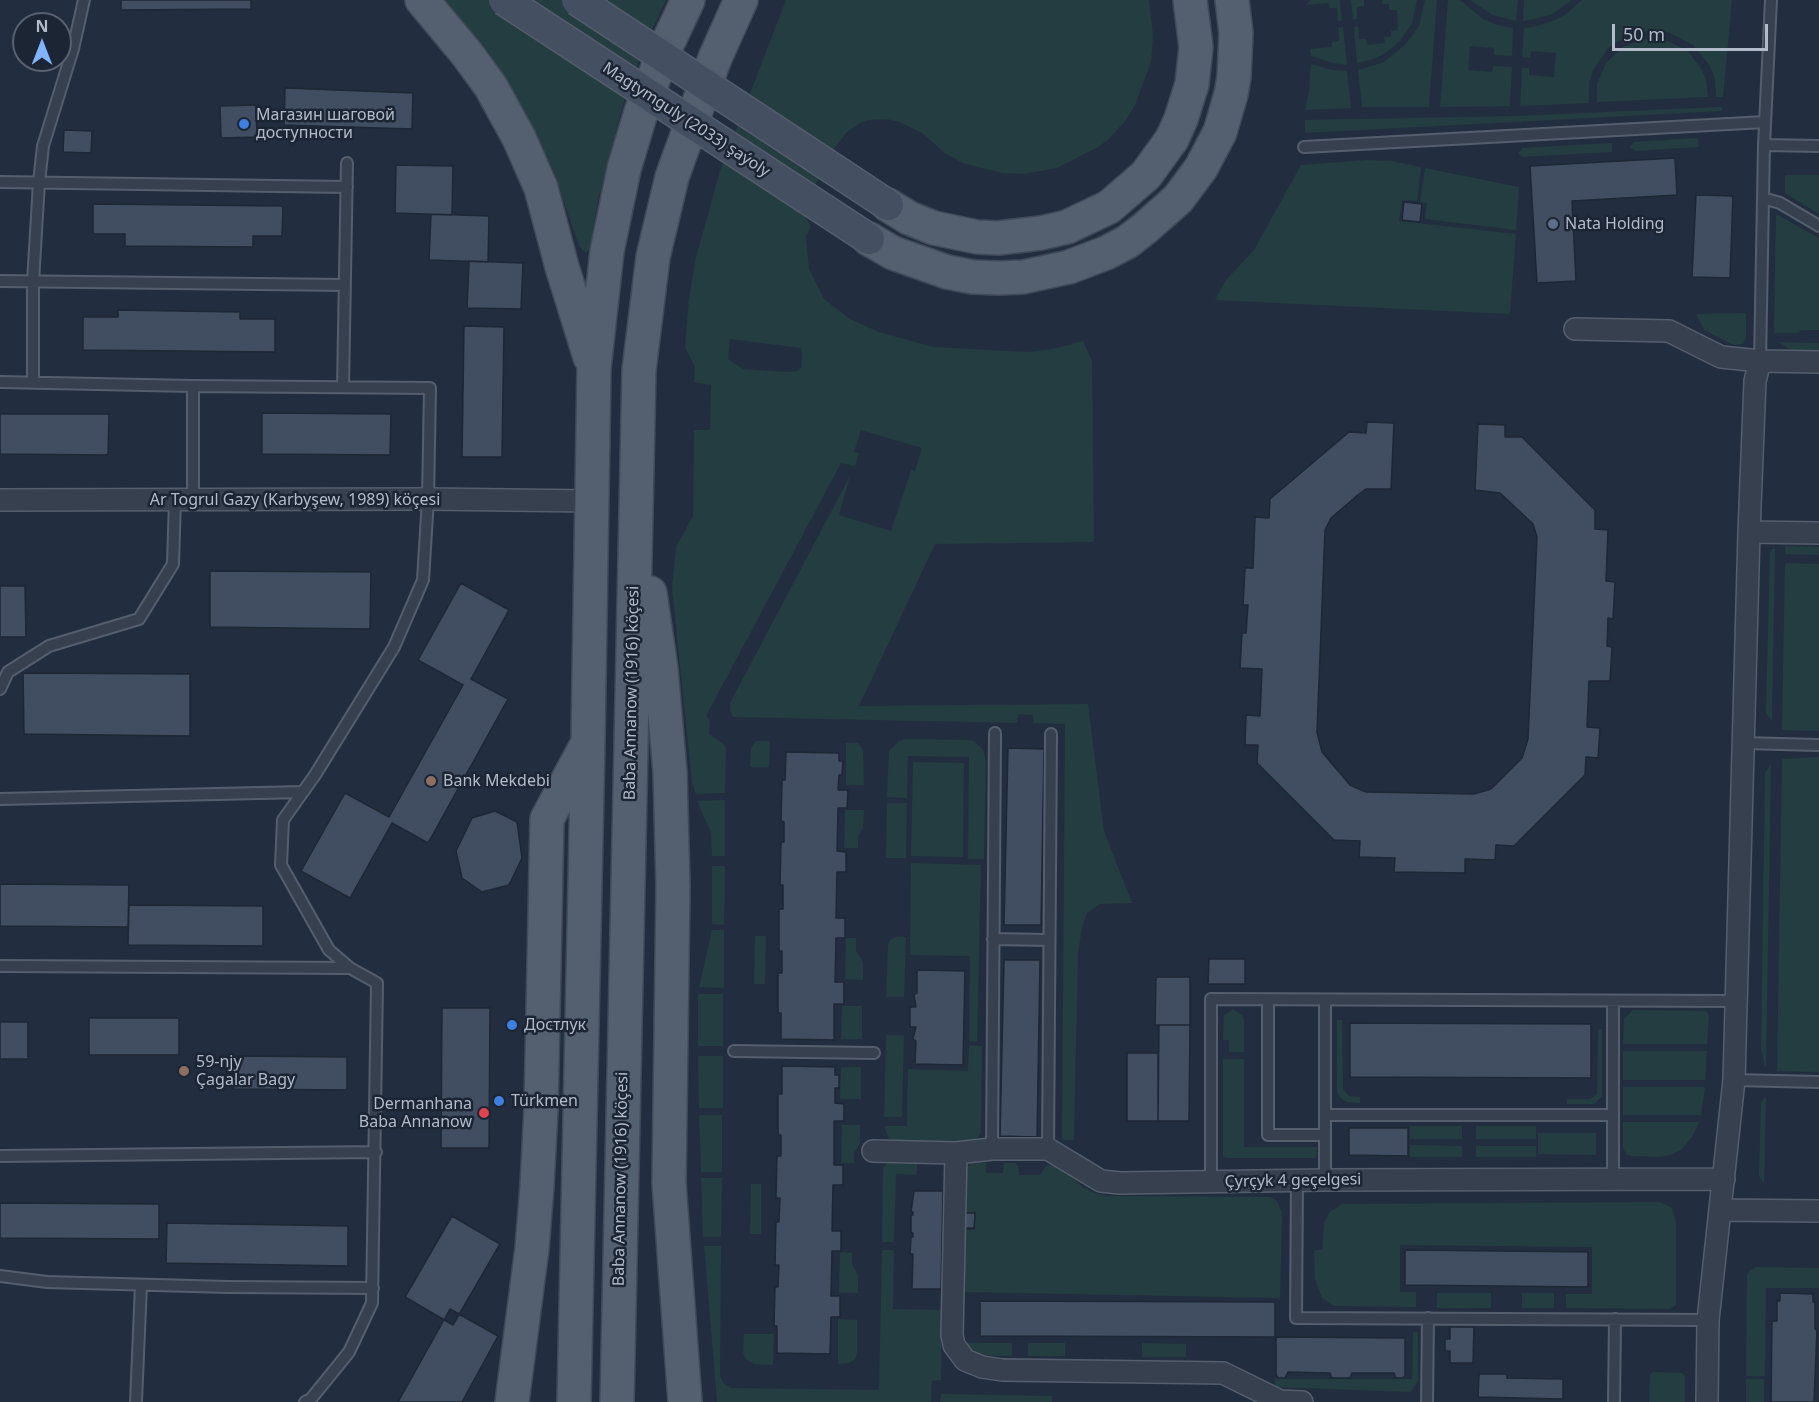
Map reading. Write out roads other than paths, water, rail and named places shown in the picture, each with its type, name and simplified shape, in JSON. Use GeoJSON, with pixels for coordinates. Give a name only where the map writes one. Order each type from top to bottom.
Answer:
{"type":"FeatureCollection","features":[{"type":"Feature","properties":{"kind":"main road"},"geometry":{"type":"LineString","coordinates":[[422,0],[467,54],[490,87],[519,138],[541,188],[562,267],[594,368]]}},
{"type":"Feature","properties":{"kind":"main road","name":"Magtymguly (2033) şaýoly"},"geometry":{"type":"LineString","coordinates":[[504,0],[869,239]]}},
{"type":"Feature","properties":{"kind":"main road"},"geometry":{"type":"LineString","coordinates":[[577,0],[909,218],[934,228],[977,237],[998,238],[1041,233],[1067,227],[1109,207],[1146,175],[1172,139],[1192,84],[1196,47],[1191,0]]}},
{"type":"Feature","properties":{"kind":"main road"},"geometry":{"type":"LineString","coordinates":[[574,1402],[594,368],[607,251],[624,170],[641,112],[664,51],[688,0]]}},
{"type":"Feature","properties":{"kind":"main road","name":"Baba Annanow (1916) köçesi"},"geometry":{"type":"LineString","coordinates":[[617,1402],[639,370],[653,257],[672,177],[715,58],[741,0]]}},
{"type":"Feature","properties":{"kind":"main road"},"geometry":{"type":"LineString","coordinates":[[869,239],[893,253],[947,272],[973,277],[998,278],[1023,277],[1060,270],[1089,261],[1126,242],[1178,199],[1201,168],[1220,132],[1229,104],[1234,77],[1236,33],[1232,0]]}},
{"type":"Feature","properties":{"kind":"main road"},"geometry":{"type":"LineString","coordinates":[[636,504],[662,669],[670,772],[673,886],[669,1183],[685,1402]]}},
{"type":"Feature","properties":{"kind":"main road"},"geometry":{"type":"LineString","coordinates":[[512,1402],[531,1259],[537,1186],[541,1109],[547,819],[588,741]]}},
{"type":"Feature","properties":{"kind":"street"},"geometry":{"type":"LineString","coordinates":[[1575,329],[1669,331],[1721,357],[1760,361],[1819,362]]}},
{"type":"Feature","properties":{"kind":"street"},"geometry":{"type":"LineString","coordinates":[[1707,1402],[1708,1320],[1734,1080],[1749,532],[1755,381],[1760,361]]}},
{"type":"Feature","properties":{"kind":"street","name":"Ar Togrul Gazy (Karbyşew, 1989) köçesi"},"geometry":{"type":"LineString","coordinates":[[0,500],[591,501]]}},
{"type":"Feature","properties":{"kind":"street"},"geometry":{"type":"LineString","coordinates":[[1749,532],[1819,533]]}},
{"type":"Feature","properties":{"kind":"street"},"geometry":{"type":"LineString","coordinates":[[873,1151],[956,1153],[992,1149],[1048,1149]]}},
{"type":"Feature","properties":{"kind":"street","name":"Çyrçyk 4 geçelgesi"},"geometry":{"type":"LineString","coordinates":[[1048,1149],[1101,1180],[1120,1183],[1724,1179]]}},
{"type":"Feature","properties":{"kind":"street"},"geometry":{"type":"LineString","coordinates":[[956,1153],[952,1335],[954,1345],[965,1360],[982,1367],[1002,1370],[1223,1373],[1280,1401],[1302,1402]]}},
{"type":"Feature","properties":{"kind":"street"},"geometry":{"type":"LineString","coordinates":[[1721,1210],[1819,1211]]}},
{"type":"Feature","properties":{"kind":"lane"},"geometry":{"type":"LineString","coordinates":[[33,382],[33,282],[43,146],[73,49],[84,0]]}},
{"type":"Feature","properties":{"kind":"lane"},"geometry":{"type":"LineString","coordinates":[[1760,361],[1764,145],[1771,0]]}},
{"type":"Feature","properties":{"kind":"lane"},"geometry":{"type":"LineString","coordinates":[[1304,147],[1765,122]]}},
{"type":"Feature","properties":{"kind":"lane"},"geometry":{"type":"LineString","coordinates":[[1764,145],[1819,146]]}},
{"type":"Feature","properties":{"kind":"lane"},"geometry":{"type":"LineString","coordinates":[[344,387],[347,163]]}},
{"type":"Feature","properties":{"kind":"lane"},"geometry":{"type":"LineString","coordinates":[[0,182],[347,188]]}},
{"type":"Feature","properties":{"kind":"lane"},"geometry":{"type":"LineString","coordinates":[[1763,198],[1780,203],[1819,226]]}},
{"type":"Feature","properties":{"kind":"lane"},"geometry":{"type":"LineString","coordinates":[[0,281],[345,285]]}},
{"type":"Feature","properties":{"kind":"lane"},"geometry":{"type":"LineString","coordinates":[[0,382],[430,388],[428,499],[423,580],[394,647],[283,820],[281,865],[329,950],[350,968],[377,983],[372,1304],[349,1352],[311,1400],[305,1402]]}},
{"type":"Feature","properties":{"kind":"lane"},"geometry":{"type":"LineString","coordinates":[[0,689],[8,672],[49,646],[139,619],[173,564],[184,500],[193,386]]}},
{"type":"Feature","properties":{"kind":"lane"},"geometry":{"type":"LineString","coordinates":[[992,1149],[994,733]]}},
{"type":"Feature","properties":{"kind":"lane"},"geometry":{"type":"LineString","coordinates":[[1048,1149],[1051,734]]}},
{"type":"Feature","properties":{"kind":"lane"},"geometry":{"type":"LineString","coordinates":[[1743,743],[1819,745]]}},
{"type":"Feature","properties":{"kind":"lane"},"geometry":{"type":"LineString","coordinates":[[0,799],[303,792]]}},
{"type":"Feature","properties":{"kind":"lane"},"geometry":{"type":"LineString","coordinates":[[993,939],[1049,940]]}},
{"type":"Feature","properties":{"kind":"lane"},"geometry":{"type":"LineString","coordinates":[[0,966],[350,968]]}},
{"type":"Feature","properties":{"kind":"lane"},"geometry":{"type":"LineString","coordinates":[[1211,1182],[1211,999],[1737,1001]]}},
{"type":"Feature","properties":{"kind":"lane"},"geometry":{"type":"LineString","coordinates":[[1268,1000],[1268,1135],[1325,1135]]}},
{"type":"Feature","properties":{"kind":"lane"},"geometry":{"type":"LineString","coordinates":[[1325,1000],[1325,1180]]}},
{"type":"Feature","properties":{"kind":"lane"},"geometry":{"type":"LineString","coordinates":[[1613,1001],[1613,1180]]}},
{"type":"Feature","properties":{"kind":"lane"},"geometry":{"type":"LineString","coordinates":[[734,1051],[874,1053]]}},
{"type":"Feature","properties":{"kind":"lane"},"geometry":{"type":"LineString","coordinates":[[1734,1080],[1819,1082]]}},
{"type":"Feature","properties":{"kind":"lane"},"geometry":{"type":"LineString","coordinates":[[1325,1115],[1613,1115]]}},
{"type":"Feature","properties":{"kind":"lane"},"geometry":{"type":"LineString","coordinates":[[0,1156],[376,1152]]}},
{"type":"Feature","properties":{"kind":"lane"},"geometry":{"type":"LineString","coordinates":[[1297,1181],[1296,1318],[1708,1320]]}},
{"type":"Feature","properties":{"kind":"lane"},"geometry":{"type":"LineString","coordinates":[[0,1276],[47,1282],[373,1288]]}},
{"type":"Feature","properties":{"kind":"lane"},"geometry":{"type":"LineString","coordinates":[[136,1402],[141,1285]]}},
{"type":"Feature","properties":{"kind":"lane"},"geometry":{"type":"LineString","coordinates":[[1427,1402],[1428,1318]]}},
{"type":"Feature","properties":{"kind":"lane"},"geometry":{"type":"LineString","coordinates":[[1614,1402],[1615,1319]]}},
{"type":"Feature","properties":{"kind":"place","name":"Магазин шаговой доступности"},"geometry":{"type":"Point","coordinates":[244,124]}},
{"type":"Feature","properties":{"kind":"place","name":"Nata Holding"},"geometry":{"type":"Point","coordinates":[1553,224]}},
{"type":"Feature","properties":{"kind":"place","name":"Bank Mekdebi"},"geometry":{"type":"Point","coordinates":[431,781]}},
{"type":"Feature","properties":{"kind":"place","name":"Достлук"},"geometry":{"type":"Point","coordinates":[512,1025]}},
{"type":"Feature","properties":{"kind":"place","name":"59-njy Çagalar Bagy"},"geometry":{"type":"Point","coordinates":[184,1071]}},
{"type":"Feature","properties":{"kind":"place","name":"Türkmen"},"geometry":{"type":"Point","coordinates":[499,1101]}},
{"type":"Feature","properties":{"kind":"place","name":"Dermanhana Baba Annanow"},"geometry":{"type":"Point","coordinates":[484,1113]}}]}
